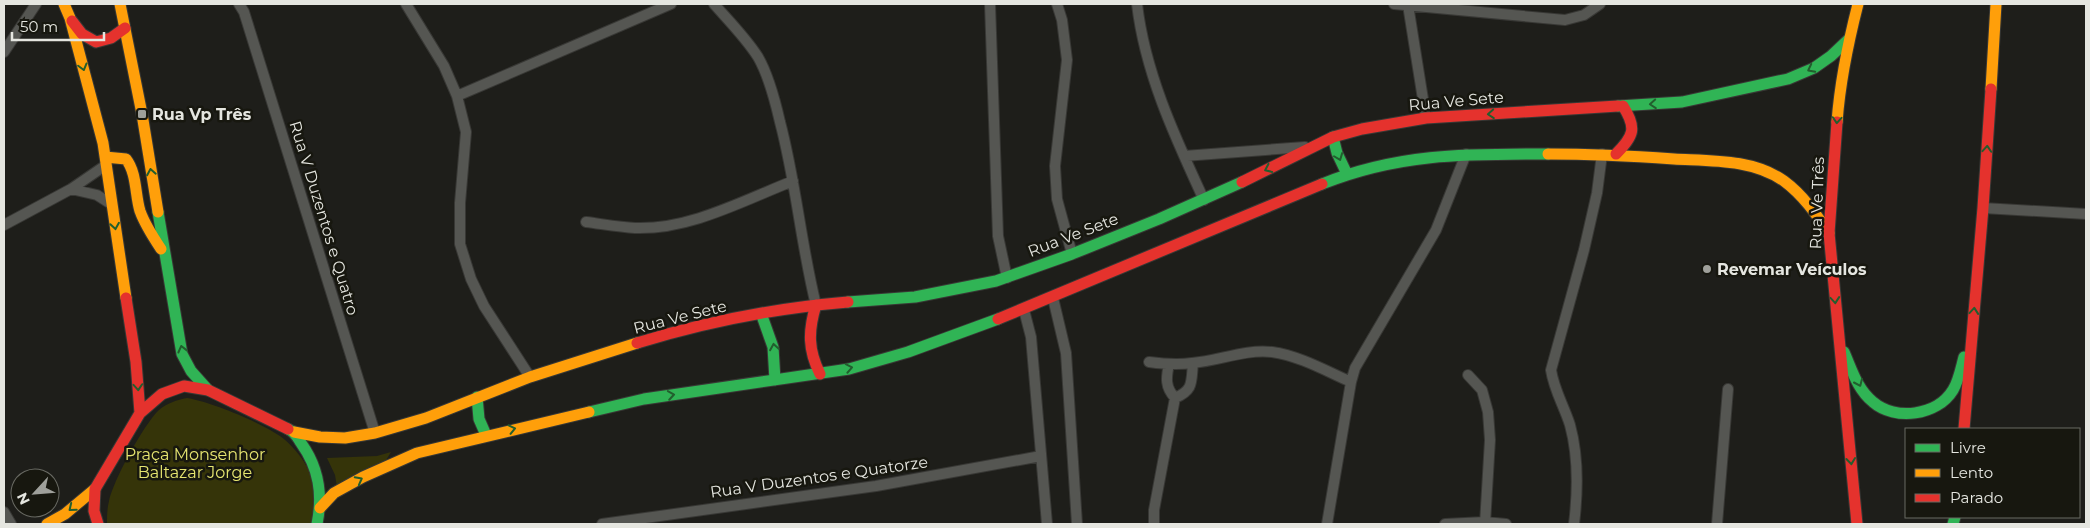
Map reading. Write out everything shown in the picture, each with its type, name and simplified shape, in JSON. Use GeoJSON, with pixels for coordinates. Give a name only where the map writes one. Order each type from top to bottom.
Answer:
{"type":"FeatureCollection","features":[{"type":"Feature","properties":{"kind":"main road"},"geometry":{"type":"LineString","coordinates":[[64,4],[70,18],[103,143],[136,362],[140,413]]}},
{"type":"Feature","properties":{"kind":"main road"},"geometry":{"type":"LineString","coordinates":[[120,4],[182,354],[191,371],[208,390]]}},
{"type":"Feature","properties":{"kind":"main road","name":"Rua Ve Três"},"geometry":{"type":"LineString","coordinates":[[1858,4],[1849,39],[1839,97],[1829,233],[1858,524]]}},
{"type":"Feature","properties":{"kind":"main road"},"geometry":{"type":"LineString","coordinates":[[1964,428],[1983,208],[1996,4]]}},
{"type":"Feature","properties":{"kind":"main road"},"geometry":{"type":"LineString","coordinates":[[70,18],[82,34],[96,42],[111,38],[125,28]]}},
{"type":"Feature","properties":{"kind":"main road","name":"Rua Ve Sete"},"geometry":{"type":"LineString","coordinates":[[208,390],[294,432],[320,438],[345,438],[375,433],[426,418],[530,377],[666,334],[715,322],[816,306],[915,296],[1007,278],[1072,254],[1204,200],[1333,138],[1362,129],[1426,118],[1682,102],[1788,79],[1814,68],[1831,56],[1849,39]]}},
{"type":"Feature","properties":{"kind":"main road"},"geometry":{"type":"LineString","coordinates":[[1616,154],[1630,141],[1634,128],[1631,118],[1623,106]]}},
{"type":"Feature","properties":{"kind":"main road"},"geometry":{"type":"LineString","coordinates":[[1333,138],[1337,154],[1347,174]]}},
{"type":"Feature","properties":{"kind":"main road"},"geometry":{"type":"LineString","coordinates":[[320,508],[334,493],[416,453],[644,399],[820,374],[873,363],[1024,310],[1347,174],[1410,159],[1466,154],[1616,154],[1736,163],[1759,168],[1784,181],[1811,206],[1829,233]]}},
{"type":"Feature","properties":{"kind":"main road"},"geometry":{"type":"LineString","coordinates":[[105,161],[126,159],[131,165],[140,210],[146,225],[165,254]]}},
{"type":"Feature","properties":{"kind":"main road"},"geometry":{"type":"LineString","coordinates":[[816,306],[810,325],[808,341],[812,360],[820,374]]}},
{"type":"Feature","properties":{"kind":"main road"},"geometry":{"type":"LineString","coordinates":[[762,316],[770,331],[775,350],[774,380]]}},
{"type":"Feature","properties":{"kind":"main road"},"geometry":{"type":"LineString","coordinates":[[1839,339],[1863,393],[1876,406],[1887,412],[1911,413],[1927,410],[1952,391],[1971,337]]}},
{"type":"Feature","properties":{"kind":"main road"},"geometry":{"type":"LineString","coordinates":[[47,524],[65,514],[95,489],[140,413],[162,394],[184,386],[208,390]]}},
{"type":"Feature","properties":{"kind":"main road"},"geometry":{"type":"LineString","coordinates":[[477,397],[478,419],[486,435]]}},
{"type":"Feature","properties":{"kind":"main road"},"geometry":{"type":"LineString","coordinates":[[294,432],[308,452],[316,470],[320,490],[320,508],[317,524]]}},
{"type":"Feature","properties":{"kind":"main road"},"geometry":{"type":"LineString","coordinates":[[95,489],[94,511],[98,524]]}},
{"type":"Feature","properties":{"kind":"street"},"geometry":{"type":"LineString","coordinates":[[4,52],[36,4]]}},
{"type":"Feature","properties":{"kind":"street"},"geometry":{"type":"LineString","coordinates":[[406,4],[444,66],[457,96],[466,132],[460,203],[460,244],[471,279],[484,306],[530,377]]}},
{"type":"Feature","properties":{"kind":"street"},"geometry":{"type":"LineString","coordinates":[[457,96],[671,4]]}},
{"type":"Feature","properties":{"kind":"street"},"geometry":{"type":"LineString","coordinates":[[714,4],[758,57],[778,110],[793,181],[809,278],[816,306]]}},
{"type":"Feature","properties":{"kind":"street"},"geometry":{"type":"LineString","coordinates":[[990,4],[998,236],[1007,278]]}},
{"type":"Feature","properties":{"kind":"street"},"geometry":{"type":"LineString","coordinates":[[1057,4],[1062,20],[1067,60],[1055,166],[1057,199],[1072,254]]}},
{"type":"Feature","properties":{"kind":"street"},"geometry":{"type":"LineString","coordinates":[[1137,4],[1140,33],[1161,102],[1204,200]]}},
{"type":"Feature","properties":{"kind":"street"},"geometry":{"type":"LineString","coordinates":[[1394,4],[1565,20],[1584,14],[1600,4]]}},
{"type":"Feature","properties":{"kind":"street"},"geometry":{"type":"LineString","coordinates":[[1408,5],[1426,118]]}},
{"type":"Feature","properties":{"kind":"street","name":"Rua V Duzentos e Quatro"},"geometry":{"type":"LineString","coordinates":[[243,6],[375,433]]}},
{"type":"Feature","properties":{"kind":"street"},"geometry":{"type":"LineString","coordinates":[[1184,156],[1316,146]]}},
{"type":"Feature","properties":{"kind":"street"},"geometry":{"type":"LineString","coordinates":[[1327,524],[1355,368],[1436,230],[1466,154]]}},
{"type":"Feature","properties":{"kind":"street"},"geometry":{"type":"LineString","coordinates":[[1574,524],[1578,490],[1575,448],[1570,425],[1553,384],[1551,370],[1584,250],[1597,193],[1602,154]]}},
{"type":"Feature","properties":{"kind":"street"},"geometry":{"type":"LineString","coordinates":[[4,226],[70,189],[105,161]]}},
{"type":"Feature","properties":{"kind":"street"},"geometry":{"type":"LineString","coordinates":[[586,222],[636,228],[672,224],[701,217],[793,181]]}},
{"type":"Feature","properties":{"kind":"street"},"geometry":{"type":"LineString","coordinates":[[70,189],[86,192],[112,204]]}},
{"type":"Feature","properties":{"kind":"street"},"geometry":{"type":"LineString","coordinates":[[1983,208],[2086,214]]}},
{"type":"Feature","properties":{"kind":"street"},"geometry":{"type":"LineString","coordinates":[[1053,298],[1066,353],[1077,524]]}},
{"type":"Feature","properties":{"kind":"street"},"geometry":{"type":"LineString","coordinates":[[1024,310],[1031,336],[1047,524]]}},
{"type":"Feature","properties":{"kind":"street"},"geometry":{"type":"LineString","coordinates":[[1149,362],[1169,364],[1193,363],[1245,353],[1272,352],[1303,360],[1351,382]]}},
{"type":"Feature","properties":{"kind":"street"},"geometry":{"type":"LineString","coordinates":[[1175,398],[1184,394],[1190,388],[1193,363]]}},
{"type":"Feature","properties":{"kind":"street"},"geometry":{"type":"LineString","coordinates":[[1169,364],[1166,378],[1168,391],[1175,398]]}},
{"type":"Feature","properties":{"kind":"street"},"geometry":{"type":"LineString","coordinates":[[1468,374],[1482,390],[1488,412],[1490,440],[1485,523]]}},
{"type":"Feature","properties":{"kind":"street"},"geometry":{"type":"LineString","coordinates":[[1717,524],[1728,389]]}},
{"type":"Feature","properties":{"kind":"street"},"geometry":{"type":"LineString","coordinates":[[1154,524],[1154,510],[1175,398]]}},
{"type":"Feature","properties":{"kind":"street","name":"Rua V Duzentos e Quatorze"},"geometry":{"type":"LineString","coordinates":[[602,524],[876,486],[1041,456]]}},
{"type":"Feature","properties":{"kind":"street"},"geometry":{"type":"LineString","coordinates":[[4,512],[10,524]]}},
{"type":"Feature","properties":{"kind":"street"},"geometry":{"type":"LineString","coordinates":[[1445,524],[1506,524]]}},
{"type":"Feature","properties":{"kind":"green space","name":"Praça Monsenhor Baltazar Jorge"},"geometry":{"type":"Polygon","coordinates":[[[187,398],[222,408],[248,419],[280,436],[291,446],[302,458],[313,479],[315,495],[311,524],[107,524],[108,507],[116,480],[145,427],[159,410],[172,402],[187,398]]]}},
{"type":"Feature","properties":{"kind":"green space"},"geometry":{"type":"Polygon","coordinates":[[[391,452],[385,462],[337,487],[335,475],[327,458],[377,456],[391,452]]]}},
{"type":"Feature","properties":{"kind":"traffic: fast"},"geometry":{"type":"LineString","coordinates":[[1618,106],[1682,102],[1788,79],[1814,68],[1831,56],[1849,39]]}},
{"type":"Feature","properties":{"kind":"traffic: fast"},"geometry":{"type":"LineString","coordinates":[[1333,137],[1337,153],[1347,174]]}},
{"type":"Feature","properties":{"kind":"traffic: fast"},"geometry":{"type":"LineString","coordinates":[[1322,184],[1378,166],[1434,157],[1489,154],[1548,154]]}},
{"type":"Feature","properties":{"kind":"traffic: fast"},"geometry":{"type":"LineString","coordinates":[[848,302],[915,297],[996,281],[1072,254],[1159,219],[1242,182]]}},
{"type":"Feature","properties":{"kind":"traffic: fast"},"geometry":{"type":"LineString","coordinates":[[158,212],[182,354],[191,371],[208,390]]}},
{"type":"Feature","properties":{"kind":"traffic: fast"},"geometry":{"type":"LineString","coordinates":[[762,316],[773,347],[775,380]]}},
{"type":"Feature","properties":{"kind":"traffic: fast"},"geometry":{"type":"LineString","coordinates":[[589,412],[644,399],[849,369],[908,352],[998,319]]}},
{"type":"Feature","properties":{"kind":"traffic: fast"},"geometry":{"type":"LineString","coordinates":[[1844,352],[1855,379],[1867,397],[1882,408],[1904,413],[1926,410],[1937,406],[1946,399],[1957,382],[1964,357]]}},
{"type":"Feature","properties":{"kind":"traffic: fast"},"geometry":{"type":"LineString","coordinates":[[477,397],[479,419],[486,435]]}},
{"type":"Feature","properties":{"kind":"traffic: fast"},"geometry":{"type":"LineString","coordinates":[[288,429],[294,433],[307,452],[316,472],[320,502],[317,524]]}},
{"type":"Feature","properties":{"kind":"traffic: fast"},"geometry":{"type":"LineString","coordinates":[[1953,524],[1955,518]]}},
{"type":"Feature","properties":{"kind":"traffic: slow"},"geometry":{"type":"LineString","coordinates":[[64,4],[70,18],[103,143],[126,298]]}},
{"type":"Feature","properties":{"kind":"traffic: slow"},"geometry":{"type":"LineString","coordinates":[[120,4],[142,114],[158,212]]}},
{"type":"Feature","properties":{"kind":"traffic: slow"},"geometry":{"type":"LineString","coordinates":[[1837,122],[1845,63],[1858,4]]}},
{"type":"Feature","properties":{"kind":"traffic: slow"},"geometry":{"type":"LineString","coordinates":[[1991,89],[1996,4]]}},
{"type":"Feature","properties":{"kind":"traffic: slow"},"geometry":{"type":"LineString","coordinates":[[1548,154],[1611,155],[1731,162],[1745,165],[1772,174],[1791,186],[1809,205],[1829,233]]}},
{"type":"Feature","properties":{"kind":"traffic: slow"},"geometry":{"type":"LineString","coordinates":[[105,157],[126,159],[130,165],[140,211],[161,249]]}},
{"type":"Feature","properties":{"kind":"traffic: slow"},"geometry":{"type":"LineString","coordinates":[[294,432],[320,437],[345,438],[375,433],[426,418],[530,377],[637,343]]}},
{"type":"Feature","properties":{"kind":"traffic: slow"},"geometry":{"type":"LineString","coordinates":[[320,508],[334,493],[363,477],[417,453],[589,412]]}},
{"type":"Feature","properties":{"kind":"traffic: slow"},"geometry":{"type":"LineString","coordinates":[[47,524],[65,514],[95,489]]}},
{"type":"Feature","properties":{"kind":"traffic: jam"},"geometry":{"type":"LineString","coordinates":[[72,21],[82,34],[96,42],[111,38],[125,28]]}},
{"type":"Feature","properties":{"kind":"traffic: jam"},"geometry":{"type":"LineString","coordinates":[[1964,428],[1991,89]]}},
{"type":"Feature","properties":{"kind":"traffic: jam"},"geometry":{"type":"LineString","coordinates":[[1242,182],[1333,137],[1362,129],[1426,118],[1618,106]]}},
{"type":"Feature","properties":{"kind":"traffic: jam"},"geometry":{"type":"LineString","coordinates":[[1616,154],[1627,142],[1632,132],[1630,120],[1623,106]]}},
{"type":"Feature","properties":{"kind":"traffic: jam"},"geometry":{"type":"LineString","coordinates":[[1837,122],[1829,233],[1857,524]]}},
{"type":"Feature","properties":{"kind":"traffic: jam"},"geometry":{"type":"LineString","coordinates":[[998,319],[1322,184]]}},
{"type":"Feature","properties":{"kind":"traffic: jam"},"geometry":{"type":"LineString","coordinates":[[126,298],[136,362],[140,413]]}},
{"type":"Feature","properties":{"kind":"traffic: jam"},"geometry":{"type":"LineString","coordinates":[[637,343],[741,317],[848,302]]}},
{"type":"Feature","properties":{"kind":"traffic: jam"},"geometry":{"type":"LineString","coordinates":[[816,305],[810,340],[813,357],[820,374]]}},
{"type":"Feature","properties":{"kind":"traffic: jam"},"geometry":{"type":"LineString","coordinates":[[98,524],[94,511],[95,489],[140,413],[162,394],[184,386],[208,390],[288,429]]}},
{"type":"Feature","properties":{"kind":"place","name":"Rua Vp Três"},"geometry":{"type":"Point","coordinates":[142,114]}},
{"type":"Feature","properties":{"kind":"place","name":"Revemar Veículos"},"geometry":{"type":"Point","coordinates":[1707,269]}}]}
